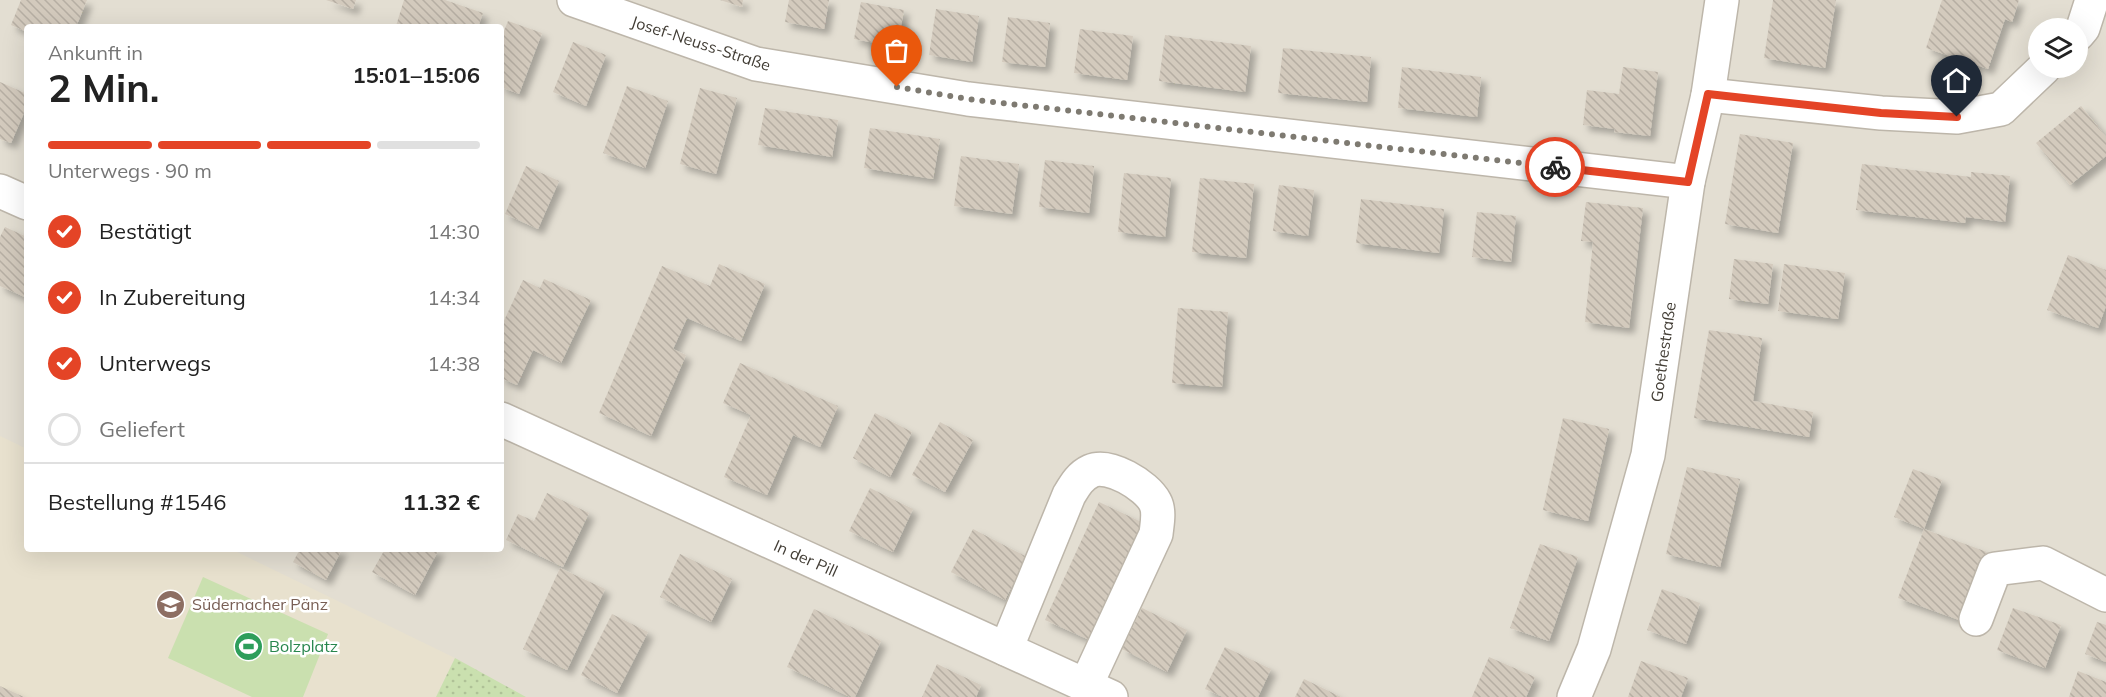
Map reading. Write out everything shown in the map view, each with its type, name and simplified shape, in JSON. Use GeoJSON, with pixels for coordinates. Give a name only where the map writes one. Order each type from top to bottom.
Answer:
{"type":"FeatureCollection","features":[{"type":"Feature","properties":{"kind":"street","name":"Josef-Neuss-Straße"},"geometry":{"type":"LineString","coordinates":[[574,0],[756,64],[968,99],[1688,182]]}},
{"type":"Feature","properties":{"kind":"street","name":"Goethestraße"},"geometry":{"type":"LineString","coordinates":[[1574,697],[1594,649],[1648,455],[1688,182],[1708,94],[1722,0]]}},
{"type":"Feature","properties":{"kind":"street"},"geometry":{"type":"LineString","coordinates":[[2086,18],[2092,0]]}},
{"type":"Feature","properties":{"kind":"street"},"geometry":{"type":"LineString","coordinates":[[1708,94],[1881,113],[1957,117],[2001,110],[2034,78]]}},
{"type":"Feature","properties":{"kind":"street"},"geometry":{"type":"LineString","coordinates":[[0,191],[24,202]]}},
{"type":"Feature","properties":{"kind":"street","name":"In der Pill"},"geometry":{"type":"LineString","coordinates":[[504,420],[1098,691]]}},
{"type":"Feature","properties":{"kind":"street"},"geometry":{"type":"LineString","coordinates":[[1006,649],[1069,495],[1079,478],[1092,470],[1107,470],[1138,483],[1155,502],[1158,520],[1156,534],[1098,691]]}},
{"type":"Feature","properties":{"kind":"street"},"geometry":{"type":"LineString","coordinates":[[1976,619],[1995,569],[2043,563],[2106,595]]}},
{"type":"Feature","properties":{"kind":"shaded area"},"geometry":{"type":"Polygon","coordinates":[[[0,0],[2106,0],[2106,697],[0,697],[0,0]]]}},
{"type":"Feature","properties":{"kind":"shaded area","name":"Südernacher Pänz"},"geometry":{"type":"Polygon","coordinates":[[[0,436],[24,448],[24,552],[237,552],[455,658],[436,697],[0,697],[0,436]]]}},
{"type":"Feature","properties":{"kind":"green space","name":"Bolzplatz"},"geometry":{"type":"Polygon","coordinates":[[[203,577],[328,634],[303,697],[252,697],[168,658],[203,577]]]}},
{"type":"Feature","properties":{"kind":"green space"},"geometry":{"type":"Polygon","coordinates":[[[455,658],[526,697],[436,697],[455,658]]]}},
{"type":"Feature","properties":{"kind":"building"},"geometry":{"type":"Polygon","coordinates":[[[21,0],[87,0],[77,24],[24,24],[24,31],[11,25],[21,0]]]}},
{"type":"Feature","properties":{"kind":"building"},"geometry":{"type":"Polygon","coordinates":[[[326,0],[356,0],[353,9],[326,0]]]}},
{"type":"Feature","properties":{"kind":"building"},"geometry":{"type":"Polygon","coordinates":[[[404,0],[445,0],[483,13],[479,24],[397,24],[404,0]]]}},
{"type":"Feature","properties":{"kind":"building"},"geometry":{"type":"Polygon","coordinates":[[[720,0],[743,0],[742,7],[720,0]]]}},
{"type":"Feature","properties":{"kind":"building"},"geometry":{"type":"Polygon","coordinates":[[[789,0],[829,0],[824,29],[785,22],[789,0]]]}},
{"type":"Feature","properties":{"kind":"building"},"geometry":{"type":"Polygon","coordinates":[[[1773,0],[1836,0],[1825,68],[1764,58],[1773,0]]]}},
{"type":"Feature","properties":{"kind":"building"},"geometry":{"type":"Polygon","coordinates":[[[1942,0],[2019,0],[2012,22],[2005,19],[1988,69],[1926,48],[1942,0]]]}},
{"type":"Feature","properties":{"kind":"building"},"geometry":{"type":"Polygon","coordinates":[[[861,2],[904,10],[897,47],[854,39],[861,2]]]}},
{"type":"Feature","properties":{"kind":"building"},"geometry":{"type":"Polygon","coordinates":[[[936,9],[979,16],[972,62],[929,55],[936,9]]]}},
{"type":"Feature","properties":{"kind":"building"},"geometry":{"type":"Polygon","coordinates":[[[1008,17],[1050,23],[1045,67],[1002,62],[1008,17]]]}},
{"type":"Feature","properties":{"kind":"building"},"geometry":{"type":"Polygon","coordinates":[[[508,21],[542,33],[519,94],[504,88],[504,31],[508,21]]]}},
{"type":"Feature","properties":{"kind":"building"},"geometry":{"type":"Polygon","coordinates":[[[1080,29],[1133,36],[1127,80],[1074,73],[1080,29]]]}},
{"type":"Feature","properties":{"kind":"building"},"geometry":{"type":"Polygon","coordinates":[[[1165,35],[1251,46],[1245,92],[1159,81],[1165,35]]]}},
{"type":"Feature","properties":{"kind":"building"},"geometry":{"type":"Polygon","coordinates":[[[573,42],[606,55],[586,106],[553,92],[573,42]]]}},
{"type":"Feature","properties":{"kind":"building"},"geometry":{"type":"Polygon","coordinates":[[[1283,48],[1371,57],[1367,102],[1278,93],[1283,48]]]}},
{"type":"Feature","properties":{"kind":"building"},"geometry":{"type":"Polygon","coordinates":[[[1402,67],[1481,77],[1477,117],[1398,108],[1402,67]]]}},
{"type":"Feature","properties":{"kind":"building"},"geometry":{"type":"Polygon","coordinates":[[[1623,67],[1658,72],[1650,136],[1614,132],[1615,129],[1583,125],[1587,90],[1619,94],[1623,67]]]}},
{"type":"Feature","properties":{"kind":"building"},"geometry":{"type":"Polygon","coordinates":[[[0,82],[24,93],[24,113],[11,143],[0,139],[0,82]]]}},
{"type":"Feature","properties":{"kind":"building"},"geometry":{"type":"Polygon","coordinates":[[[627,86],[668,101],[645,168],[603,153],[627,86]]]}},
{"type":"Feature","properties":{"kind":"building"},"geometry":{"type":"Polygon","coordinates":[[[700,88],[737,98],[716,174],[680,164],[700,88]]]}},
{"type":"Feature","properties":{"kind":"building"},"geometry":{"type":"Polygon","coordinates":[[[2081,106],[2106,137],[2106,156],[2070,185],[2036,143],[2081,106]]]}},
{"type":"Feature","properties":{"kind":"building"},"geometry":{"type":"Polygon","coordinates":[[[765,108],[838,120],[832,157],[758,145],[765,108]]]}},
{"type":"Feature","properties":{"kind":"building"},"geometry":{"type":"Polygon","coordinates":[[[870,128],[940,139],[933,179],[864,168],[870,128]]]}},
{"type":"Feature","properties":{"kind":"building"},"geometry":{"type":"Polygon","coordinates":[[[1740,134],[1793,143],[1778,233],[1725,224],[1740,134]]]}},
{"type":"Feature","properties":{"kind":"building"},"geometry":{"type":"Polygon","coordinates":[[[961,156],[1019,164],[1012,214],[954,206],[961,156]]]}},
{"type":"Feature","properties":{"kind":"building"},"geometry":{"type":"Polygon","coordinates":[[[1045,160],[1094,166],[1089,213],[1039,207],[1045,160]]]}},
{"type":"Feature","properties":{"kind":"building"},"geometry":{"type":"Polygon","coordinates":[[[1862,164],[1971,177],[1971,172],[2010,176],[2005,222],[1966,217],[1965,223],[1856,210],[1862,164]]]}},
{"type":"Feature","properties":{"kind":"building"},"geometry":{"type":"Polygon","coordinates":[[[526,166],[559,181],[538,229],[505,214],[526,166]]]}},
{"type":"Feature","properties":{"kind":"building"},"geometry":{"type":"Polygon","coordinates":[[[1124,173],[1171,178],[1165,237],[1118,232],[1124,173]]]}},
{"type":"Feature","properties":{"kind":"building"},"geometry":{"type":"Polygon","coordinates":[[[1200,178],[1254,184],[1246,258],[1192,252],[1200,178]]]}},
{"type":"Feature","properties":{"kind":"building"},"geometry":{"type":"Polygon","coordinates":[[[1279,185],[1314,190],[1308,236],[1273,231],[1279,185]]]}},
{"type":"Feature","properties":{"kind":"building"},"geometry":{"type":"Polygon","coordinates":[[[1361,199],[1444,209],[1439,253],[1356,243],[1361,199]]]}},
{"type":"Feature","properties":{"kind":"building"},"geometry":{"type":"Polygon","coordinates":[[[1586,202],[1643,208],[1629,328],[1585,322],[1593,242],[1581,241],[1586,202]]]}},
{"type":"Feature","properties":{"kind":"building"},"geometry":{"type":"Polygon","coordinates":[[[1477,212],[1516,216],[1511,262],[1472,257],[1477,212]]]}},
{"type":"Feature","properties":{"kind":"building"},"geometry":{"type":"Polygon","coordinates":[[[5,227],[24,236],[24,297],[0,286],[0,237],[5,227]]]}},
{"type":"Feature","properties":{"kind":"building"},"geometry":{"type":"Polygon","coordinates":[[[2068,255],[2106,270],[2106,306],[2098,328],[2047,310],[2068,255]]]}},
{"type":"Feature","properties":{"kind":"building"},"geometry":{"type":"Polygon","coordinates":[[[1734,259],[1773,264],[1768,304],[1729,299],[1734,259]]]}},
{"type":"Feature","properties":{"kind":"building"},"geometry":{"type":"Polygon","coordinates":[[[719,264],[765,284],[741,341],[687,318],[673,349],[686,355],[651,436],[599,413],[662,266],[710,286],[719,264]]]}},
{"type":"Feature","properties":{"kind":"building"},"geometry":{"type":"Polygon","coordinates":[[[1784,264],[1845,273],[1838,319],[1778,311],[1784,264]]]}},
{"type":"Feature","properties":{"kind":"building"},"geometry":{"type":"Polygon","coordinates":[[[544,279],[591,300],[561,363],[533,350],[517,385],[504,379],[504,321],[523,280],[540,288],[544,279]]]}},
{"type":"Feature","properties":{"kind":"building"},"geometry":{"type":"Polygon","coordinates":[[[1178,308],[1228,312],[1222,387],[1172,383],[1178,308]]]}},
{"type":"Feature","properties":{"kind":"building"},"geometry":{"type":"Polygon","coordinates":[[[1709,330],[1762,338],[1753,401],[1813,412],[1809,437],[1694,418],[1709,330]]]}},
{"type":"Feature","properties":{"kind":"building"},"geometry":{"type":"Polygon","coordinates":[[[740,363],[838,406],[820,447],[793,435],[767,495],[724,477],[751,415],[723,403],[740,363]]]}},
{"type":"Feature","properties":{"kind":"building"},"geometry":{"type":"Polygon","coordinates":[[[875,413],[912,432],[890,477],[853,458],[875,413]]]}},
{"type":"Feature","properties":{"kind":"building"},"geometry":{"type":"Polygon","coordinates":[[[1563,418],[1609,429],[1588,521],[1543,510],[1563,418]]]}},
{"type":"Feature","properties":{"kind":"building"},"geometry":{"type":"Polygon","coordinates":[[[940,422],[973,440],[945,492],[912,475],[940,422]]]}},
{"type":"Feature","properties":{"kind":"building"},"geometry":{"type":"Polygon","coordinates":[[[1687,467],[1740,479],[1720,567],[1666,554],[1687,467]]]}},
{"type":"Feature","properties":{"kind":"building"},"geometry":{"type":"Polygon","coordinates":[[[1913,469],[1942,480],[1924,529],[1894,517],[1913,469]]]}},
{"type":"Feature","properties":{"kind":"building"},"geometry":{"type":"Polygon","coordinates":[[[870,488],[913,509],[893,552],[849,531],[870,488]]]}},
{"type":"Feature","properties":{"kind":"building"},"geometry":{"type":"Polygon","coordinates":[[[547,493],[589,513],[563,567],[506,540],[518,514],[534,521],[547,493]]]}},
{"type":"Feature","properties":{"kind":"building"},"geometry":{"type":"Polygon","coordinates":[[[1099,502],[1150,526],[1096,643],[1045,620],[1099,502]]]}},
{"type":"Feature","properties":{"kind":"building"},"geometry":{"type":"Polygon","coordinates":[[[973,529],[1027,557],[1005,600],[951,572],[973,529]]]}},
{"type":"Feature","properties":{"kind":"building"},"geometry":{"type":"Polygon","coordinates":[[[1924,529],[1987,552],[1962,621],[1898,598],[1924,529]]]}},
{"type":"Feature","properties":{"kind":"building"},"geometry":{"type":"Polygon","coordinates":[[[1540,544],[1578,557],[1549,641],[1510,628],[1540,544]]]}},
{"type":"Feature","properties":{"kind":"building"},"geometry":{"type":"Polygon","coordinates":[[[298,552],[340,552],[326,580],[293,562],[298,552]]]}},
{"type":"Feature","properties":{"kind":"building"},"geometry":{"type":"Polygon","coordinates":[[[383,552],[437,552],[415,595],[372,572],[383,552]]]}},
{"type":"Feature","properties":{"kind":"building"},"geometry":{"type":"Polygon","coordinates":[[[680,554],[732,579],[711,622],[660,597],[680,554]]]}},
{"type":"Feature","properties":{"kind":"building"},"geometry":{"type":"Polygon","coordinates":[[[560,568],[605,589],[567,670],[523,649],[560,568]]]}},
{"type":"Feature","properties":{"kind":"building"},"geometry":{"type":"Polygon","coordinates":[[[1662,589],[1700,603],[1686,644],[1647,630],[1662,589]]]}},
{"type":"Feature","properties":{"kind":"building"},"geometry":{"type":"Polygon","coordinates":[[[1142,608],[1187,630],[1167,672],[1122,649],[1142,608]]]}},
{"type":"Feature","properties":{"kind":"building"},"geometry":{"type":"Polygon","coordinates":[[[2013,608],[2061,625],[2045,668],[1997,650],[2013,608]]]}},
{"type":"Feature","properties":{"kind":"building"},"geometry":{"type":"Polygon","coordinates":[[[814,609],[881,641],[855,697],[850,697],[787,667],[814,609]]]}},
{"type":"Feature","properties":{"kind":"building"},"geometry":{"type":"Polygon","coordinates":[[[612,614],[648,632],[617,693],[581,675],[612,614]]]}},
{"type":"Feature","properties":{"kind":"building"},"geometry":{"type":"Polygon","coordinates":[[[2097,622],[2106,625],[2106,662],[2085,654],[2097,622]]]}},
{"type":"Feature","properties":{"kind":"building"},"geometry":{"type":"Polygon","coordinates":[[[1225,647],[1271,669],[1258,697],[1223,697],[1205,689],[1225,647]]]}},
{"type":"Feature","properties":{"kind":"building"},"geometry":{"type":"Polygon","coordinates":[[[1489,657],[1535,677],[1526,697],[1472,697],[1489,657]]]}},
{"type":"Feature","properties":{"kind":"building"},"geometry":{"type":"Polygon","coordinates":[[[1641,661],[1688,678],[1681,697],[1628,697],[1641,661]]]}},
{"type":"Feature","properties":{"kind":"building"},"geometry":{"type":"Polygon","coordinates":[[[937,664],[981,685],[976,697],[922,697],[937,664]]]}},
{"type":"Feature","properties":{"kind":"building"},"geometry":{"type":"Polygon","coordinates":[[[2078,671],[2106,682],[2106,697],[2069,697],[2078,671]]]}},
{"type":"Feature","properties":{"kind":"building"},"geometry":{"type":"Polygon","coordinates":[[[1304,679],[1341,697],[1295,697],[1304,679]]]}},
{"type":"Feature","properties":{"kind":"building"},"geometry":{"type":"Polygon","coordinates":[[[0,686],[24,697],[0,697],[0,686]]]}},
{"type":"Feature","properties":{"kind":"way so far"},"geometry":{"type":"LineString","coordinates":[[897,87],[968,99],[1555,167]]}},
{"type":"Feature","properties":{"kind":"place","name":"Südernacher Pänz"},"geometry":{"type":"Point","coordinates":[171,604]}},
{"type":"Feature","properties":{"kind":"place","name":"Bolzplatz"},"geometry":{"type":"Point","coordinates":[248,646]}},
{"type":"Feature","properties":{"kind":"route"},"geometry":{"type":"LineString","coordinates":[[1555,167],[1688,182],[1708,94],[1881,113],[1957,117]]}}]}
